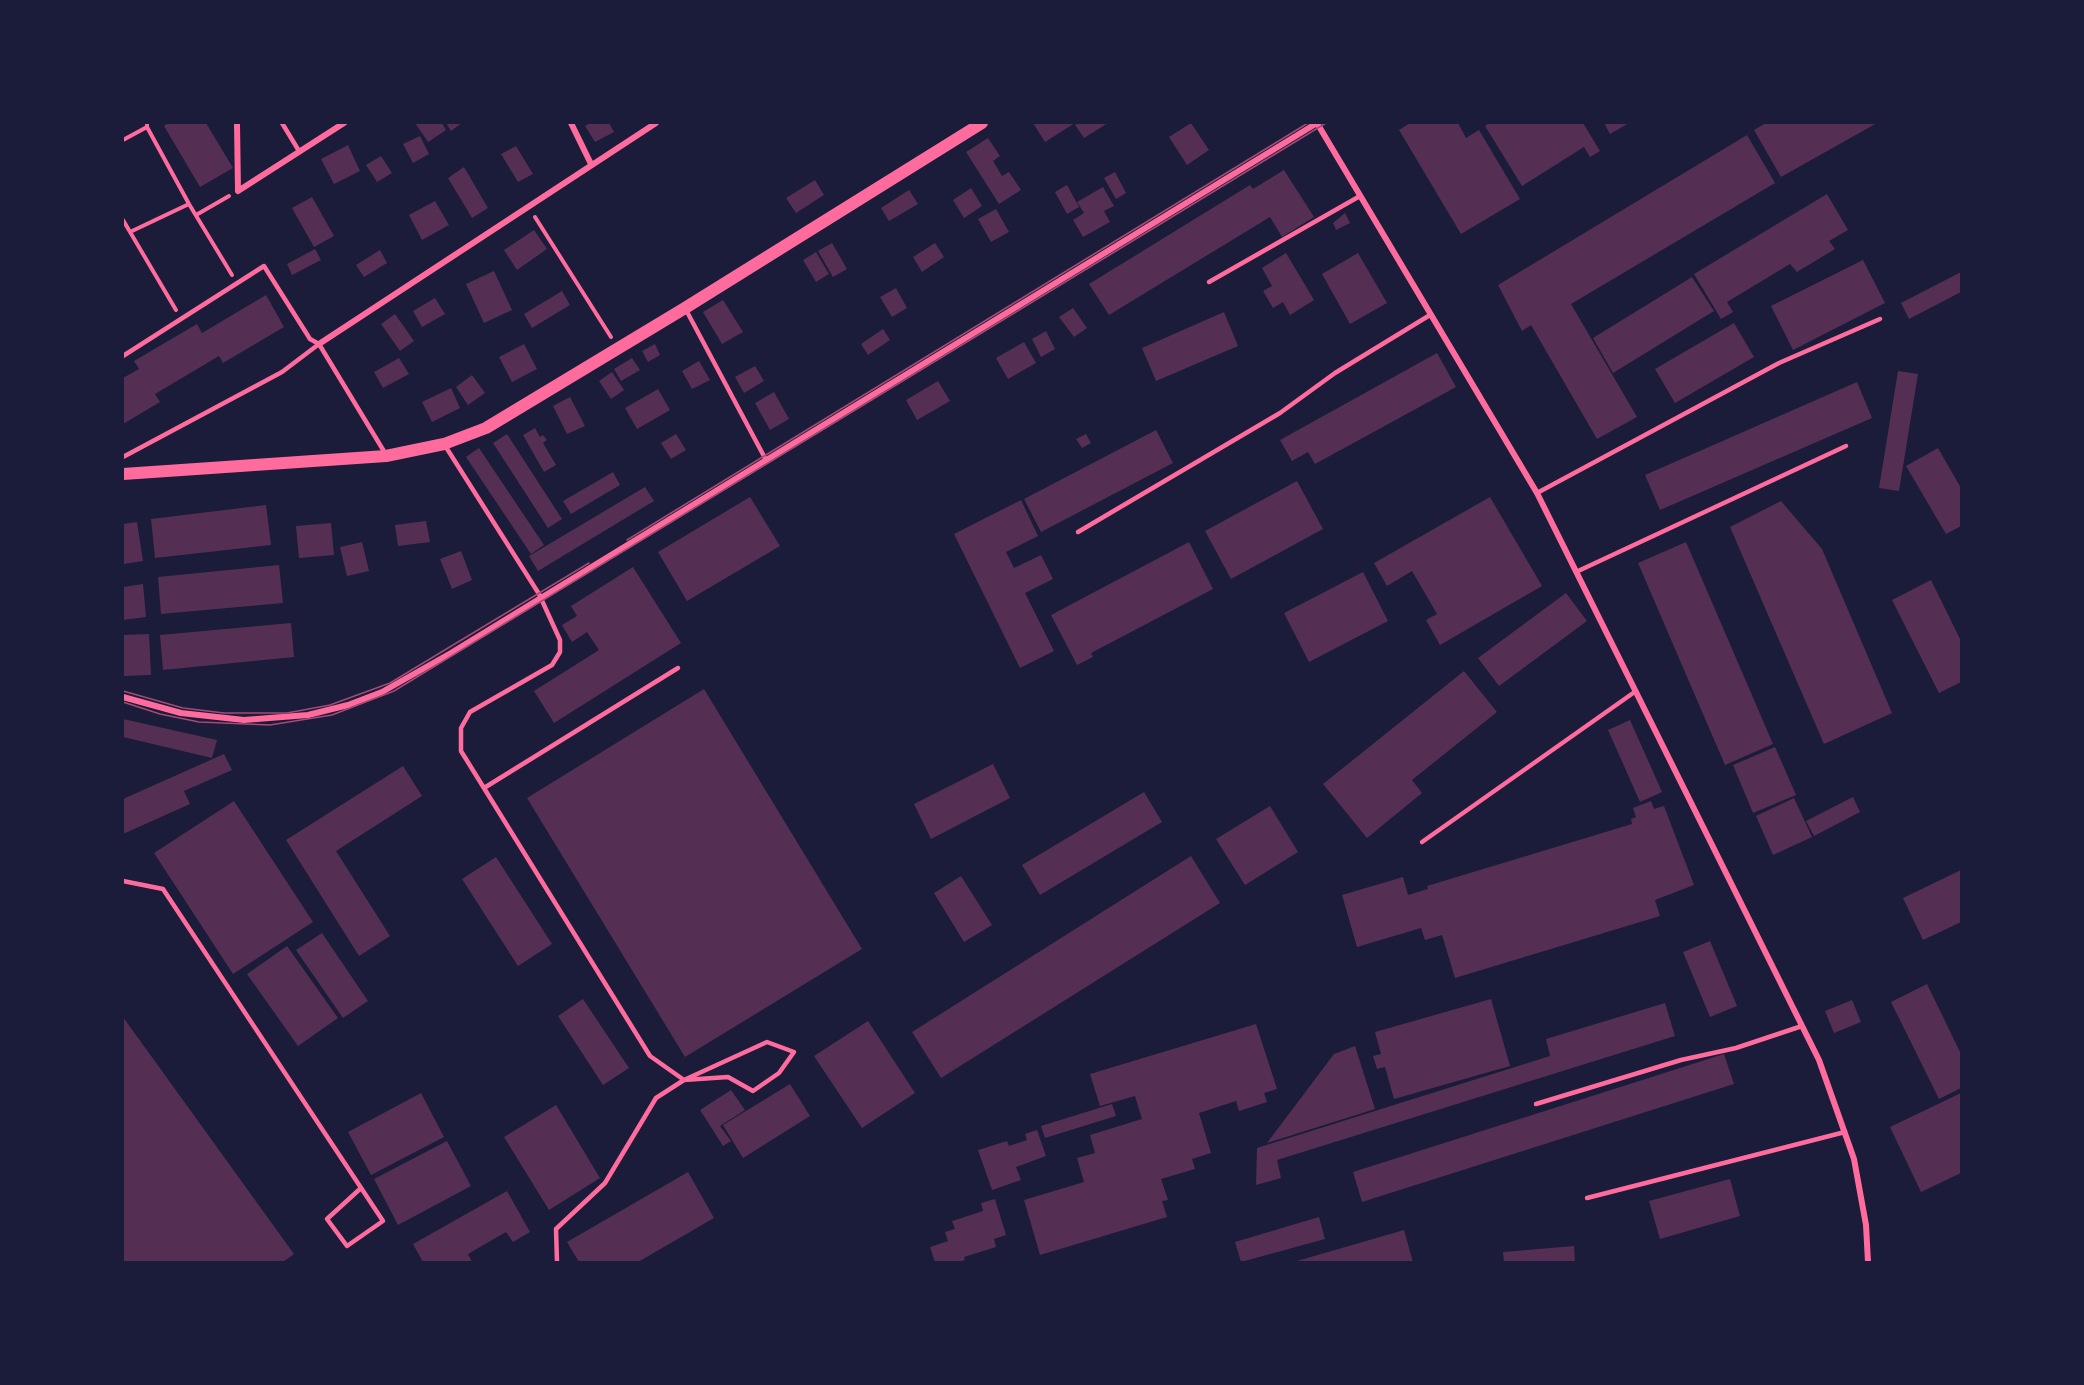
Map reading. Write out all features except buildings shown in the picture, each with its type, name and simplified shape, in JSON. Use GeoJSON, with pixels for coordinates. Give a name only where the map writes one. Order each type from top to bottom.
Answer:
{"type":"FeatureCollection","features":[{"type":"Feature","properties":{"kind":"main road"},"geometry":{"type":"LineString","coordinates":[[123,474],[386,456],[444,444],[504,418],[982,123]]}},
{"type":"Feature","properties":{"kind":"street"},"geometry":{"type":"LineString","coordinates":[[237,123],[238,191]]}},
{"type":"Feature","properties":{"kind":"street"},"geometry":{"type":"LineString","coordinates":[[238,191],[344,123]]}},
{"type":"Feature","properties":{"kind":"street"},"geometry":{"type":"LineString","coordinates":[[571,123],[591,164]]}},
{"type":"Feature","properties":{"kind":"street"},"geometry":{"type":"LineString","coordinates":[[319,344],[656,123]]}},
{"type":"Feature","properties":{"kind":"street"},"geometry":{"type":"LineString","coordinates":[[123,697],[159,708],[222,719],[288,718],[332,710],[382,692],[1317,123],[1537,494],[1819,1060],[1854,1159],[1866,1225],[1868,1262]]}},
{"type":"Feature","properties":{"kind":"lane"},"geometry":{"type":"LineString","coordinates":[[282,123],[299,151]]}},
{"type":"Feature","properties":{"kind":"lane"},"geometry":{"type":"LineString","coordinates":[[1209,282],[1360,196]]}},
{"type":"Feature","properties":{"kind":"lane"},"geometry":{"type":"LineString","coordinates":[[123,356],[264,266],[310,339],[319,344],[386,456]]}},
{"type":"Feature","properties":{"kind":"lane"},"geometry":{"type":"LineString","coordinates":[[685,308],[766,460]]}},
{"type":"Feature","properties":{"kind":"lane"},"geometry":{"type":"LineString","coordinates":[[1078,532],[1280,413],[1335,374],[1430,315]]}},
{"type":"Feature","properties":{"kind":"lane"},"geometry":{"type":"LineString","coordinates":[[1537,494],[1779,363],[1880,319]]}},
{"type":"Feature","properties":{"kind":"lane"},"geometry":{"type":"LineString","coordinates":[[123,457],[282,372],[319,344]]}},
{"type":"Feature","properties":{"kind":"lane"},"geometry":{"type":"LineString","coordinates":[[444,444],[541,597],[560,640],[560,652],[552,665],[470,712],[461,728],[461,751],[650,1056],[684,1080],[728,1077],[753,1091],[778,1073],[794,1052],[767,1042],[684,1080],[656,1098],[605,1183],[556,1229],[557,1262]]}},
{"type":"Feature","properties":{"kind":"lane"},"geometry":{"type":"LineString","coordinates":[[1576,572],[1846,446]]}},
{"type":"Feature","properties":{"kind":"lane"},"geometry":{"type":"LineString","coordinates":[[484,788],[678,668]]}},
{"type":"Feature","properties":{"kind":"lane"},"geometry":{"type":"LineString","coordinates":[[1422,842],[1636,691]]}},
{"type":"Feature","properties":{"kind":"lane"},"geometry":{"type":"LineString","coordinates":[[123,881],[163,889],[383,1221],[347,1245],[327,1219],[361,1188]]}},
{"type":"Feature","properties":{"kind":"lane"},"geometry":{"type":"LineString","coordinates":[[1536,1104],[1681,1060],[1736,1048],[1802,1026]]}},
{"type":"Feature","properties":{"kind":"lane"},"geometry":{"type":"LineString","coordinates":[[1587,1198],[1845,1132]]}},
{"type":"Feature","properties":{"kind":"path"},"geometry":{"type":"LineString","coordinates":[[123,140],[147,125],[189,204],[237,284]]}},
{"type":"Feature","properties":{"kind":"path"},"geometry":{"type":"LineString","coordinates":[[196,215],[238,191]]}},
{"type":"Feature","properties":{"kind":"path"},"geometry":{"type":"LineString","coordinates":[[130,231],[189,204]]}},
{"type":"Feature","properties":{"kind":"path"},"geometry":{"type":"LineString","coordinates":[[528,206],[618,348]]}},
{"type":"Feature","properties":{"kind":"path"},"geometry":{"type":"LineString","coordinates":[[123,220],[182,319]]}},
{"type":"Feature","properties":{"kind":"tram line"},"geometry":{"type":"LineString","coordinates":[[627,540],[1308,123]]}},
{"type":"Feature","properties":{"kind":"tram line"},"geometry":{"type":"LineString","coordinates":[[123,702],[160,714],[199,722],[270,725],[332,715],[394,691],[1326,123]]}},
{"type":"Feature","properties":{"kind":"tram line"},"geometry":{"type":"LineString","coordinates":[[123,691],[183,708],[224,713],[287,713],[330,705],[390,683],[589,563]]}}]}
